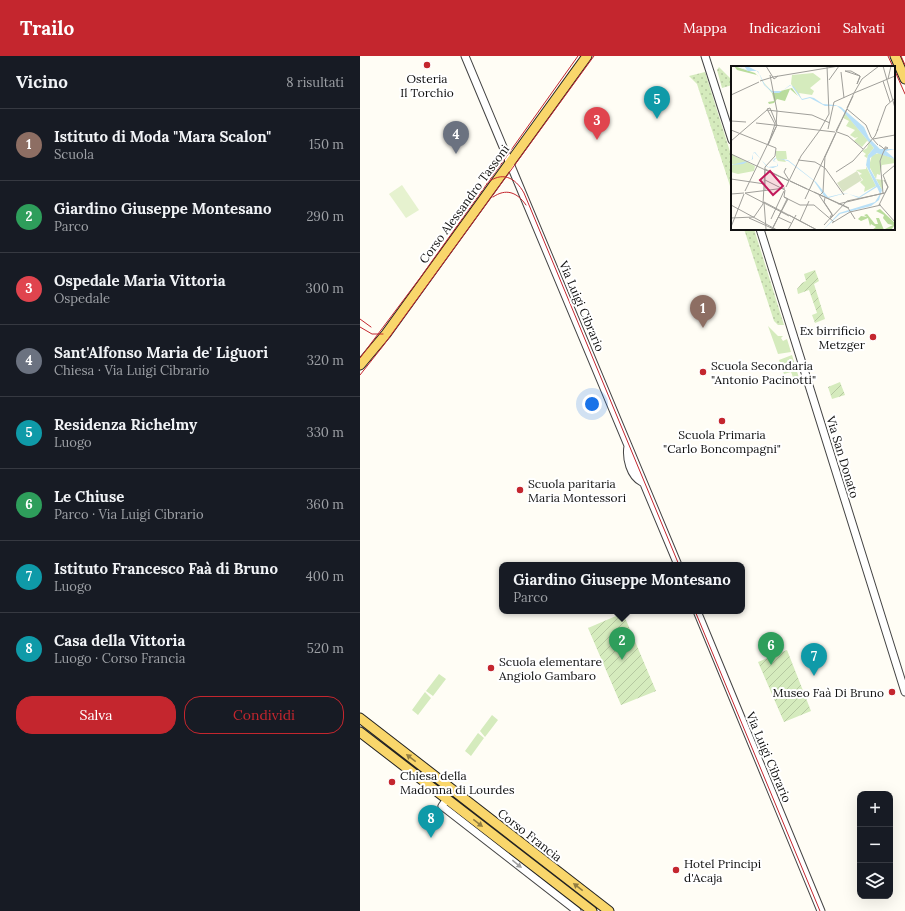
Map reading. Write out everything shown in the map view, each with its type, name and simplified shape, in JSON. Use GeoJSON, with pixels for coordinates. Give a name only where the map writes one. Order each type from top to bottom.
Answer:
{"type":"FeatureCollection","features":[{"type":"Feature","properties":{"kind":"main road","name":"Corso Alessandro Tassoni"},"geometry":{"type":"LineString","coordinates":[[360,365],[386,334],[587,56]]}},
{"type":"Feature","properties":{"kind":"main road"},"geometry":{"type":"LineString","coordinates":[[895,56],[905,79]]}},
{"type":"Feature","properties":{"kind":"main road","name":"Corso Francia"},"geometry":{"type":"LineString","coordinates":[[360,718],[609,911]]}},
{"type":"Feature","properties":{"kind":"main road","name":"Corso Francia"},"geometry":{"type":"LineString","coordinates":[[360,732],[444,802],[592,911]]}},
{"type":"Feature","properties":{"kind":"street","name":"Via Luigi Cibrario"},"geometry":{"type":"LineString","coordinates":[[465,56],[628,446],[626,456],[637,479],[643,483],[677,562]]}},
{"type":"Feature","properties":{"kind":"street"},"geometry":{"type":"LineString","coordinates":[[705,56],[731,137]]}},
{"type":"Feature","properties":{"kind":"street","name":"Via San Donato"},"geometry":{"type":"LineString","coordinates":[[760,230],[905,692]]}},
{"type":"Feature","properties":{"kind":"street","name":"Via Luigi Cibrario"},"geometry":{"type":"LineString","coordinates":[[698,614],[821,911]]}},
{"type":"Feature","properties":{"kind":"street","name":"Corso Francia"},"geometry":{"type":"LineString","coordinates":[[444,802],[577,911]]}},
{"type":"Feature","properties":{"kind":"green space"},"geometry":{"type":"Polygon","coordinates":[[[719,67],[731,79],[731,85],[722,88],[717,70],[719,67]]]}},
{"type":"Feature","properties":{"kind":"green space"},"geometry":{"type":"Polygon","coordinates":[[[705,72],[731,155],[731,189],[697,84],[689,76],[705,72]]]}},
{"type":"Feature","properties":{"kind":"green space"},"geometry":{"type":"Polygon","coordinates":[[[402,185],[419,210],[406,218],[389,194],[402,185]]]}},
{"type":"Feature","properties":{"kind":"green space"},"geometry":{"type":"Polygon","coordinates":[[[744,230],[754,230],[784,325],[778,325],[774,321],[744,230]]]}},
{"type":"Feature","properties":{"kind":"green space"},"geometry":{"type":"Polygon","coordinates":[[[815,270],[819,281],[814,284],[825,319],[815,323],[812,315],[817,313],[809,290],[798,294],[797,289],[806,281],[804,274],[815,270]]]}},
{"type":"Feature","properties":{"kind":"green space"},"geometry":{"type":"Polygon","coordinates":[[[768,326],[778,336],[783,336],[781,338],[783,341],[787,339],[791,352],[778,354],[768,326]]]}},
{"type":"Feature","properties":{"kind":"green space"},"geometry":{"type":"Polygon","coordinates":[[[792,355],[799,378],[794,380],[791,372],[784,374],[779,360],[792,355]]]}},
{"type":"Feature","properties":{"kind":"green space"},"geometry":{"type":"Polygon","coordinates":[[[840,382],[845,395],[832,399],[828,387],[840,382]]]}},
{"type":"Feature","properties":{"kind":"green space"},"geometry":{"type":"Polygon","coordinates":[[[623,614],[656,691],[621,705],[588,628],[623,614]]]}},
{"type":"Feature","properties":{"kind":"green space"},"geometry":{"type":"Polygon","coordinates":[[[787,650],[811,711],[784,722],[758,662],[787,650]]]}},
{"type":"Feature","properties":{"kind":"green space"},"geometry":{"type":"Polygon","coordinates":[[[439,674],[446,679],[433,696],[426,691],[439,674]]]}},
{"type":"Feature","properties":{"kind":"green space"},"geometry":{"type":"Polygon","coordinates":[[[425,692],[431,698],[418,715],[412,710],[425,692]]]}},
{"type":"Feature","properties":{"kind":"green space"},"geometry":{"type":"Polygon","coordinates":[[[492,715],[498,720],[485,737],[480,731],[492,715]]]}},
{"type":"Feature","properties":{"kind":"green space"},"geometry":{"type":"Polygon","coordinates":[[[478,733],[484,738],[471,756],[465,751],[478,733]]]}},
{"type":"Feature","properties":{"kind":"tram line"},"geometry":{"type":"LineString","coordinates":[[360,358],[420,278],[578,56]]}},
{"type":"Feature","properties":{"kind":"tram line"},"geometry":{"type":"LineString","coordinates":[[360,375],[383,346],[594,56]]}},
{"type":"Feature","properties":{"kind":"tram line"},"geometry":{"type":"LineString","coordinates":[[888,56],[893,66]]}},
{"type":"Feature","properties":{"kind":"tram line"},"geometry":{"type":"LineString","coordinates":[[901,56],[905,65]]}},
{"type":"Feature","properties":{"kind":"tram line"},"geometry":{"type":"LineString","coordinates":[[895,71],[905,94]]}},
{"type":"Feature","properties":{"kind":"tram line"},"geometry":{"type":"LineString","coordinates":[[487,183],[498,177],[508,178],[517,183],[524,193],[678,562]]}},
{"type":"Feature","properties":{"kind":"tram line"},"geometry":{"type":"LineString","coordinates":[[493,197],[507,192],[515,194],[526,205]]}},
{"type":"Feature","properties":{"kind":"tram line"},"geometry":{"type":"LineString","coordinates":[[360,319],[371,327]]}},
{"type":"Feature","properties":{"kind":"tram line"},"geometry":{"type":"LineString","coordinates":[[360,327],[372,334],[383,334]]}},
{"type":"Feature","properties":{"kind":"tram line"},"geometry":{"type":"LineString","coordinates":[[696,614],[820,911]]}},
{"type":"Feature","properties":{"kind":"place","name":"Osteria Il Torchio"},"geometry":{"type":"Point","coordinates":[427,65]}},
{"type":"Feature","properties":{"kind":"place","name":"Residenza Richelmy"},"geometry":{"type":"Point","coordinates":[657,119]}},
{"type":"Feature","properties":{"kind":"place","name":"Ospedale Maria Vittoria"},"geometry":{"type":"Point","coordinates":[597,140]}},
{"type":"Feature","properties":{"kind":"place","name":"Sant'Alfonso Maria de' Liguori"},"geometry":{"type":"Point","coordinates":[456,154]}},
{"type":"Feature","properties":{"kind":"place","name":"Istituto di Moda \"Mara Scalon\""},"geometry":{"type":"Point","coordinates":[703,328]}},
{"type":"Feature","properties":{"kind":"place","name":"Ex birrificio Metzger"},"geometry":{"type":"Point","coordinates":[873,337]}},
{"type":"Feature","properties":{"kind":"place","name":"Scuola Secondaria \"Antonio Pacinotti\""},"geometry":{"type":"Point","coordinates":[703,372]}},
{"type":"Feature","properties":{"kind":"place","name":"Scuola Primaria \"Carlo Boncompagni\""},"geometry":{"type":"Point","coordinates":[722,421]}},
{"type":"Feature","properties":{"kind":"place","name":"Scuola paritaria Maria Montessori"},"geometry":{"type":"Point","coordinates":[520,490]}},
{"type":"Feature","properties":{"kind":"place","name":"Giardino Giuseppe Montesano"},"geometry":{"type":"Point","coordinates":[622,660]}},
{"type":"Feature","properties":{"kind":"place","name":"Le Chiuse"},"geometry":{"type":"Point","coordinates":[771,665]}},
{"type":"Feature","properties":{"kind":"place","name":"Scuola elementare Angiolo Gambaro"},"geometry":{"type":"Point","coordinates":[491,668]}},
{"type":"Feature","properties":{"kind":"place","name":"Istituto Francesco Faà di Bruno"},"geometry":{"type":"Point","coordinates":[814,676]}},
{"type":"Feature","properties":{"kind":"place","name":"Museo Faà Di Bruno"},"geometry":{"type":"Point","coordinates":[892,692]}},
{"type":"Feature","properties":{"kind":"place","name":"Chiesa della Madonna di Lourdes"},"geometry":{"type":"Point","coordinates":[392,782]}},
{"type":"Feature","properties":{"kind":"place","name":"Casa della Vittoria"},"geometry":{"type":"Point","coordinates":[431,838]}},
{"type":"Feature","properties":{"kind":"place","name":"Hotel Principi d'Acaja"},"geometry":{"type":"Point","coordinates":[676,870]}}]}
